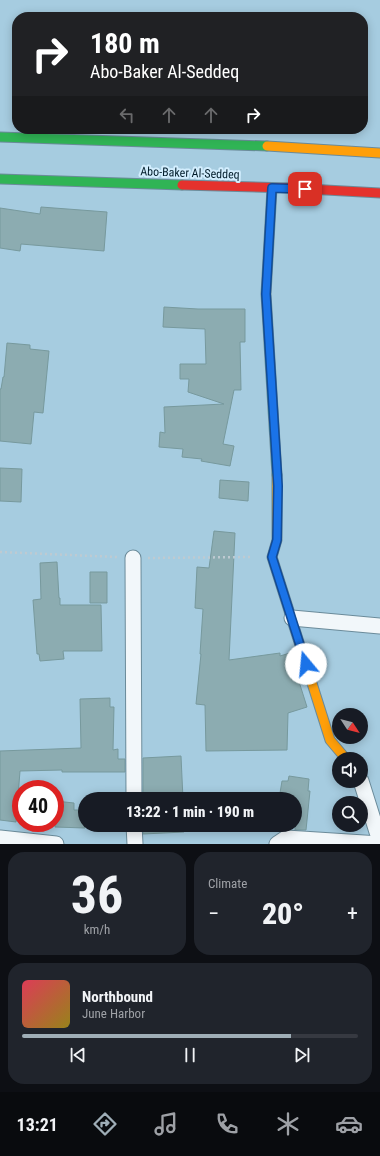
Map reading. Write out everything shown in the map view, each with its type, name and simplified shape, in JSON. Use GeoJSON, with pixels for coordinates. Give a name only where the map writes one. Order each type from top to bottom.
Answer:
{"type":"FeatureCollection","features":[{"type":"Feature","properties":{"kind":"main road"},"geometry":{"type":"LineString","coordinates":[[0,137],[309,148],[380,153]]}},
{"type":"Feature","properties":{"kind":"main road","name":"Abo-Baker Al-Seddeq"},"geometry":{"type":"LineString","coordinates":[[0,179],[380,193]]}},
{"type":"Feature","properties":{"kind":"main road"},"geometry":{"type":"LineString","coordinates":[[272,188],[266,294],[278,486],[277,540],[272,557],[330,740],[340,752]]}},
{"type":"Feature","properties":{"kind":"street"},"geometry":{"type":"LineString","coordinates":[[132,558],[134,792]]}},
{"type":"Feature","properties":{"kind":"street"},"geometry":{"type":"LineString","coordinates":[[292,618],[380,626]]}},
{"type":"Feature","properties":{"kind":"street"},"geometry":{"type":"LineString","coordinates":[[363,788],[377,832],[380,836]]}},
{"type":"Feature","properties":{"kind":"street"},"geometry":{"type":"LineString","coordinates":[[134,832],[135,844]]}},
{"type":"Feature","properties":{"kind":"street"},"geometry":{"type":"LineString","coordinates":[[0,838],[56,844]]}},
{"type":"Feature","properties":{"kind":"street"},"geometry":{"type":"LineString","coordinates":[[277,844],[286,838],[380,844]]}},
{"type":"Feature","properties":{"kind":"path"},"geometry":{"type":"LineString","coordinates":[[0,552],[132,558],[272,557]]}},
{"type":"Feature","properties":{"kind":"building"},"geometry":{"type":"Polygon","coordinates":[[[41,207],[107,212],[104,251],[21,244],[20,251],[0,248],[0,208],[40,214],[41,207]]]}},
{"type":"Feature","properties":{"kind":"building"},"geometry":{"type":"Polygon","coordinates":[[[164,307],[245,309],[245,342],[240,342],[241,390],[234,390],[223,444],[234,446],[230,466],[201,461],[202,459],[182,457],[183,449],[159,447],[160,432],[165,433],[164,407],[224,404],[188,392],[189,379],[180,379],[180,364],[206,364],[205,329],[163,327],[164,307]]]}},
{"type":"Feature","properties":{"kind":"building"},"geometry":{"type":"Polygon","coordinates":[[[7,343],[30,345],[30,349],[49,351],[43,413],[34,412],[31,444],[0,441],[0,389],[4,377],[7,343]]]}},
{"type":"Feature","properties":{"kind":"building"},"geometry":{"type":"Polygon","coordinates":[[[0,468],[22,469],[21,502],[0,501],[0,468]]]}},
{"type":"Feature","properties":{"kind":"building"},"geometry":{"type":"Polygon","coordinates":[[[220,480],[249,482],[248,501],[219,498],[220,480]]]}},
{"type":"Feature","properties":{"kind":"building"},"geometry":{"type":"Polygon","coordinates":[[[214,531],[235,533],[229,660],[280,653],[280,656],[290,653],[307,707],[288,713],[287,750],[206,751],[205,705],[196,704],[201,654],[203,609],[195,608],[197,567],[209,568],[214,531]]]}},
{"type":"Feature","properties":{"kind":"building"},"geometry":{"type":"Polygon","coordinates":[[[57,562],[60,605],[101,605],[102,651],[63,651],[64,659],[40,661],[39,654],[37,654],[33,600],[41,599],[40,563],[57,562]]]}},
{"type":"Feature","properties":{"kind":"building"},"geometry":{"type":"Polygon","coordinates":[[[90,572],[107,572],[107,603],[90,603],[90,572]]]}},
{"type":"Feature","properties":{"kind":"building"},"geometry":{"type":"Polygon","coordinates":[[[110,698],[110,707],[114,707],[113,750],[118,749],[118,759],[125,759],[125,772],[62,772],[62,770],[20,771],[19,780],[12,780],[12,822],[0,820],[0,751],[81,748],[80,699],[110,698]]]}},
{"type":"Feature","properties":{"kind":"building"},"geometry":{"type":"Polygon","coordinates":[[[181,756],[183,792],[143,792],[143,758],[181,756]]]}},
{"type":"Feature","properties":{"kind":"building"},"geometry":{"type":"Polygon","coordinates":[[[289,776],[309,779],[308,791],[310,791],[306,830],[302,830],[302,792],[280,792],[282,781],[288,781],[289,776]]]}},
{"type":"Feature","properties":{"kind":"building"},"geometry":{"type":"Polygon","coordinates":[[[64,802],[74,803],[74,810],[78,810],[78,828],[64,827],[64,802]]]}},
{"type":"Feature","properties":{"kind":"building"},"geometry":{"type":"Polygon","coordinates":[[[143,832],[184,832],[143,834],[143,832]]]}},
{"type":"Feature","properties":{"kind":"traffic: fast"},"geometry":{"type":"LineString","coordinates":[[0,137],[267,146]]}},
{"type":"Feature","properties":{"kind":"traffic: fast"},"geometry":{"type":"LineString","coordinates":[[0,179],[182,185]]}},
{"type":"Feature","properties":{"kind":"traffic: fast"},"geometry":{"type":"LineString","coordinates":[[272,188],[266,294],[277,475]]}},
{"type":"Feature","properties":{"kind":"traffic: slow"},"geometry":{"type":"LineString","coordinates":[[267,146],[380,153]]}},
{"type":"Feature","properties":{"kind":"traffic: slow"},"geometry":{"type":"LineString","coordinates":[[277,475],[277,540],[272,557],[330,740],[340,752]]}},
{"type":"Feature","properties":{"kind":"traffic: jam"},"geometry":{"type":"LineString","coordinates":[[182,185],[290,188],[380,193]]}},
{"type":"Feature","properties":{"kind":"route"},"geometry":{"type":"LineString","coordinates":[[305,189],[272,188],[266,294],[278,486],[277,540],[272,557],[306,664]]}}]}
